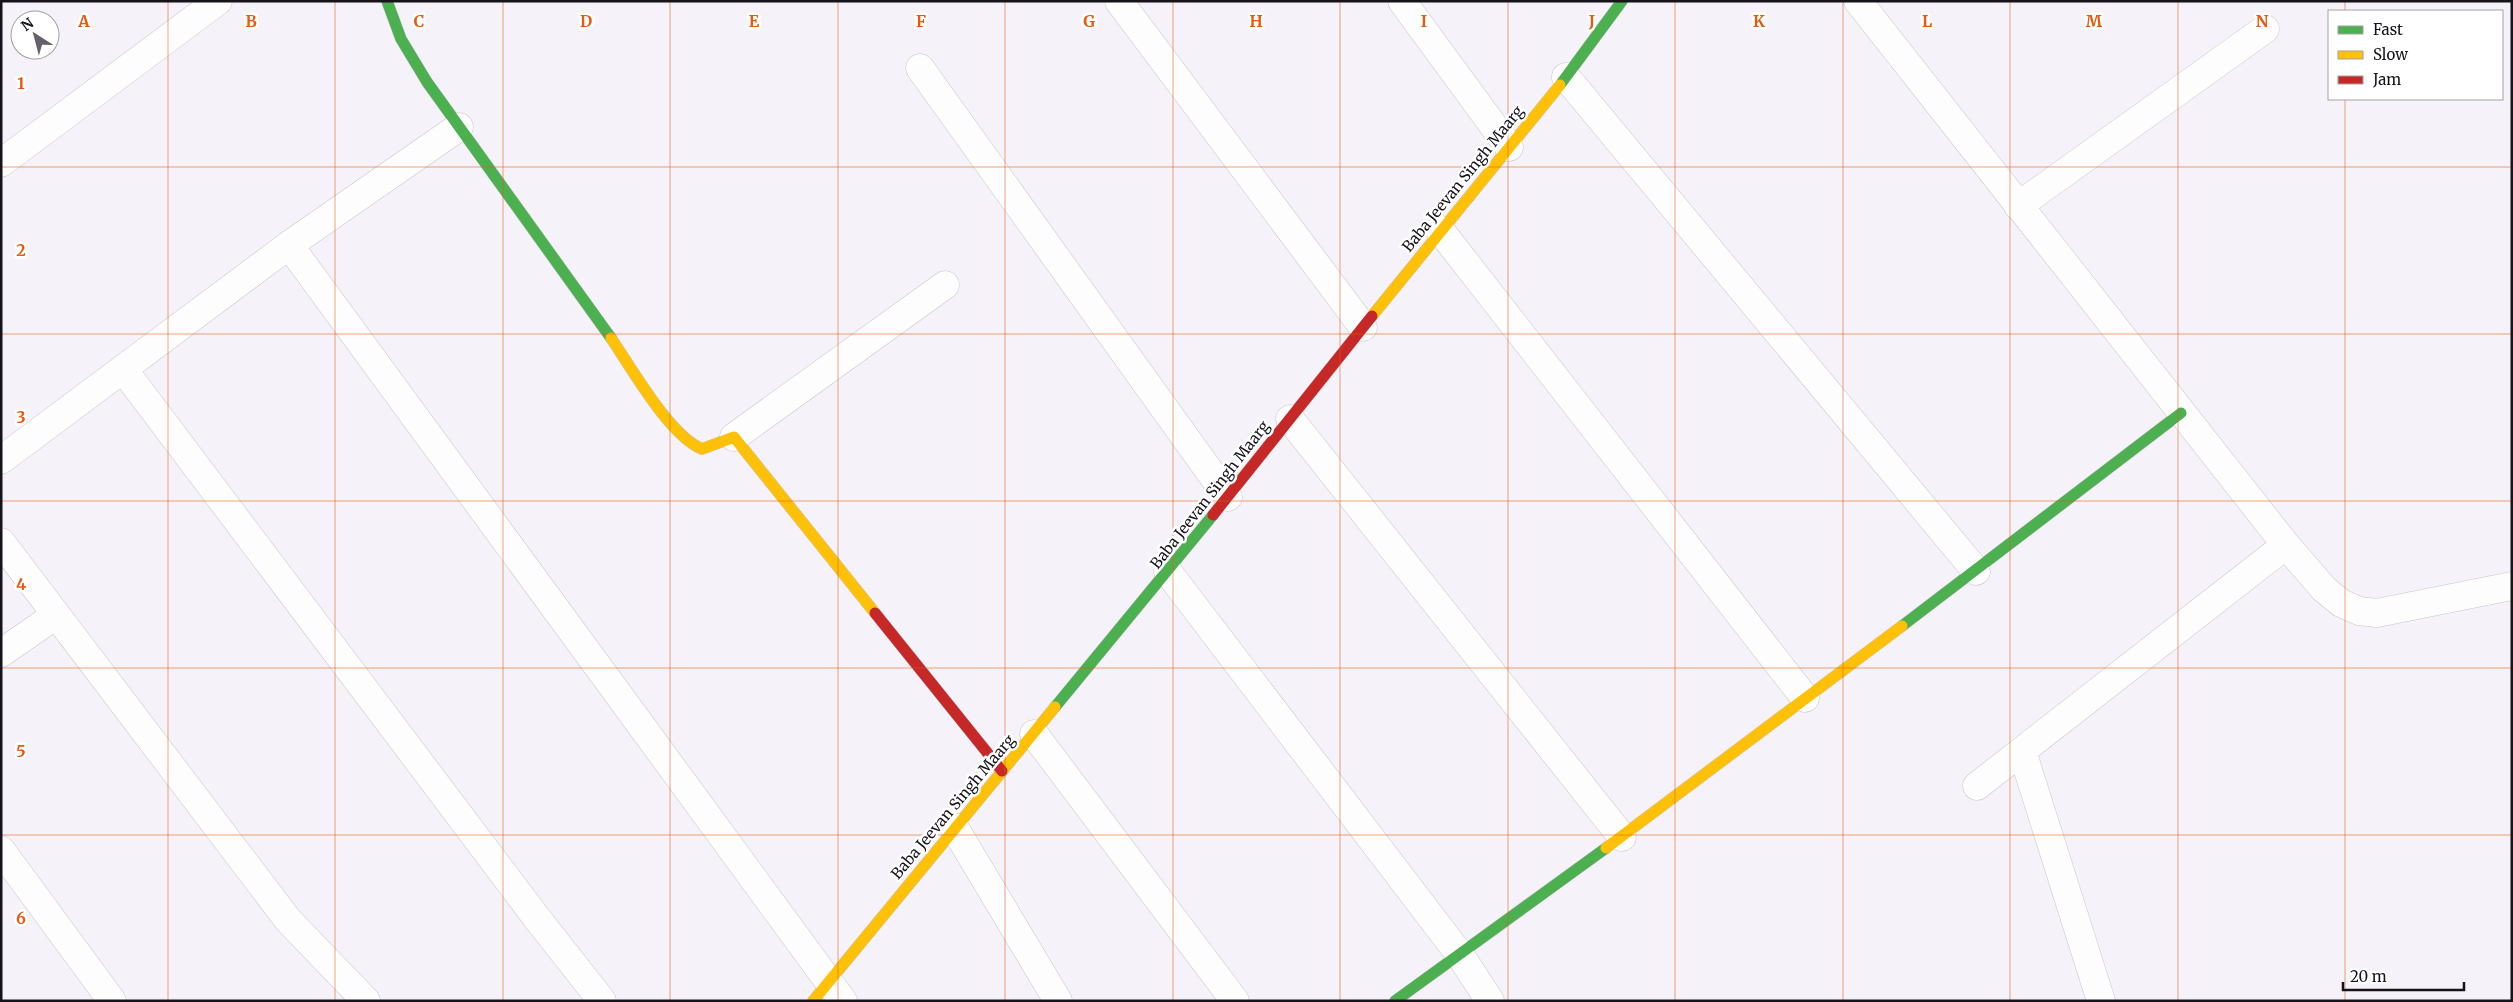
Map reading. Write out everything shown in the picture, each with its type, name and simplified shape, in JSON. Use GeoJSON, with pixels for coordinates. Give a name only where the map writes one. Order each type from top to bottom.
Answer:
{"type":"FeatureCollection","features":[{"type":"Feature","properties":{"kind":"street"},"geometry":{"type":"LineString","coordinates":[[1,163],[218,1]]}},
{"type":"Feature","properties":{"kind":"street"},"geometry":{"type":"LineString","coordinates":[[387,1],[389,14],[400,36],[459,127],[669,421],[692,445],[702,449],[734,437],[945,285]]}},
{"type":"Feature","properties":{"kind":"street"},"geometry":{"type":"LineString","coordinates":[[1119,1],[1363,326]]}},
{"type":"Feature","properties":{"kind":"street"},"geometry":{"type":"LineString","coordinates":[[1402,1],[1508,147]]}},
{"type":"Feature","properties":{"kind":"street","name":"Baba Jeevan Singh Maarg"},"geometry":{"type":"LineString","coordinates":[[813,1001],[837,990],[954,827],[1168,572],[1440,230],[1566,77],[1622,1]]}},
{"type":"Feature","properties":{"kind":"street"},"geometry":{"type":"LineString","coordinates":[[1858,1],[2181,413],[2286,545],[2324,589],[2341,604],[2359,611],[2377,613],[2512,586]]}},
{"type":"Feature","properties":{"kind":"street"},"geometry":{"type":"LineString","coordinates":[[2018,206],[2265,29]]}},
{"type":"Feature","properties":{"kind":"street"},"geometry":{"type":"LineString","coordinates":[[920,68],[1228,497]]}},
{"type":"Feature","properties":{"kind":"street"},"geometry":{"type":"LineString","coordinates":[[1566,77],[1976,571]]}},
{"type":"Feature","properties":{"kind":"street"},"geometry":{"type":"LineString","coordinates":[[1,460],[289,245],[459,127]]}},
{"type":"Feature","properties":{"kind":"street"},"geometry":{"type":"LineString","coordinates":[[1440,230],[1805,698]]}},
{"type":"Feature","properties":{"kind":"street"},"geometry":{"type":"LineString","coordinates":[[289,245],[837,990]]}},
{"type":"Feature","properties":{"kind":"street"},"geometry":{"type":"LineString","coordinates":[[123,369],[530,909],[602,1001]]}},
{"type":"Feature","properties":{"kind":"street"},"geometry":{"type":"LineString","coordinates":[[1395,1001],[1622,836],[1976,571],[2181,413]]}},
{"type":"Feature","properties":{"kind":"street"},"geometry":{"type":"LineString","coordinates":[[1290,419],[1622,836]]}},
{"type":"Feature","properties":{"kind":"street"},"geometry":{"type":"LineString","coordinates":[[734,437],[1002,771]]}},
{"type":"Feature","properties":{"kind":"street"},"geometry":{"type":"LineString","coordinates":[[1,542],[288,920],[366,1001]]}},
{"type":"Feature","properties":{"kind":"street"},"geometry":{"type":"LineString","coordinates":[[1977,786],[2286,545]]}},
{"type":"Feature","properties":{"kind":"street"},"geometry":{"type":"LineString","coordinates":[[1168,572],[1460,955],[1490,1001]]}},
{"type":"Feature","properties":{"kind":"street"},"geometry":{"type":"LineString","coordinates":[[1,653],[56,615]]}},
{"type":"Feature","properties":{"kind":"street"},"geometry":{"type":"LineString","coordinates":[[1034,734],[1234,1001]]}},
{"type":"Feature","properties":{"kind":"street"},"geometry":{"type":"LineString","coordinates":[[2022,751],[2101,1001]]}},
{"type":"Feature","properties":{"kind":"street"},"geometry":{"type":"LineString","coordinates":[[954,827],[1058,1001]]}},
{"type":"Feature","properties":{"kind":"street"},"geometry":{"type":"LineString","coordinates":[[1,850],[112,1001]]}},
{"type":"Feature","properties":{"kind":"traffic: fast"},"geometry":{"type":"LineString","coordinates":[[387,1],[401,39],[427,82],[611,338]]}},
{"type":"Feature","properties":{"kind":"traffic: fast"},"geometry":{"type":"LineString","coordinates":[[1560,85],[1622,1]]}},
{"type":"Feature","properties":{"kind":"traffic: fast"},"geometry":{"type":"LineString","coordinates":[[1902,626],[2181,413]]}},
{"type":"Feature","properties":{"kind":"traffic: fast"},"geometry":{"type":"LineString","coordinates":[[1055,707],[1213,515]]}},
{"type":"Feature","properties":{"kind":"traffic: fast"},"geometry":{"type":"LineString","coordinates":[[1395,1001],[1606,848]]}},
{"type":"Feature","properties":{"kind":"traffic: slow"},"geometry":{"type":"LineString","coordinates":[[1372,316],[1560,85]]}},
{"type":"Feature","properties":{"kind":"traffic: slow"},"geometry":{"type":"LineString","coordinates":[[611,338],[664,416],[689,441],[702,449],[734,437],[875,613]]}},
{"type":"Feature","properties":{"kind":"traffic: slow"},"geometry":{"type":"LineString","coordinates":[[1606,848],[1902,626]]}},
{"type":"Feature","properties":{"kind":"traffic: slow"},"geometry":{"type":"LineString","coordinates":[[813,1001],[1055,707]]}},
{"type":"Feature","properties":{"kind":"traffic: jam"},"geometry":{"type":"LineString","coordinates":[[1213,515],[1372,316]]}},
{"type":"Feature","properties":{"kind":"traffic: jam"},"geometry":{"type":"LineString","coordinates":[[875,613],[1002,771]]}}]}
